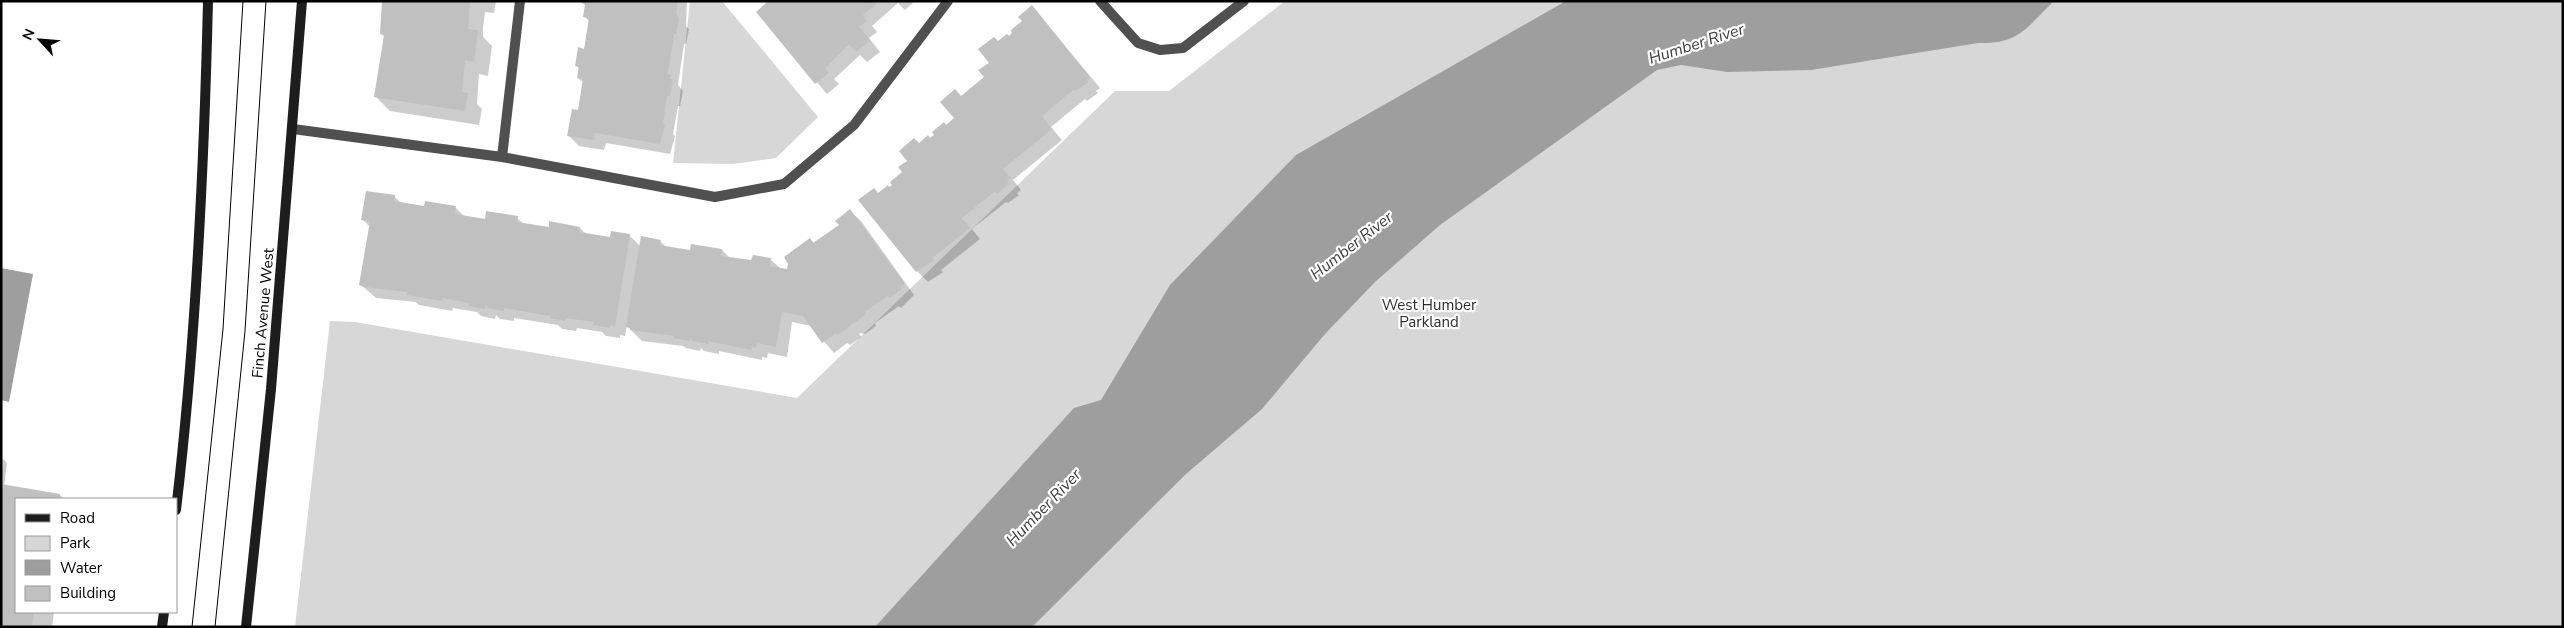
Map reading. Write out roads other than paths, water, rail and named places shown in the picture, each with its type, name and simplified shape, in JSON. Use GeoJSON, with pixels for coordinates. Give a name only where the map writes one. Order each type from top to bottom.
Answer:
{"type":"FeatureCollection","features":[{"type":"Feature","properties":{"kind":"main road"},"geometry":{"type":"LineString","coordinates":[[178,498],[185,438],[205,131],[208,1]]}},
{"type":"Feature","properties":{"kind":"main road","name":"Finch Avenue West"},"geometry":{"type":"LineString","coordinates":[[246,627],[271,389],[302,1]]}},
{"type":"Feature","properties":{"kind":"main road"},"geometry":{"type":"LineString","coordinates":[[162,627],[164,613]]}},
{"type":"Feature","properties":{"kind":"lane"},"geometry":{"type":"LineString","coordinates":[[502,157],[520,1]]}},
{"type":"Feature","properties":{"kind":"lane"},"geometry":{"type":"LineString","coordinates":[[293,129],[502,157],[715,197],[784,184],[854,125],[948,1]]}},
{"type":"Feature","properties":{"kind":"lane"},"geometry":{"type":"LineString","coordinates":[[1100,1],[1138,43],[1160,50],[1183,48],[1244,1]]}},
{"type":"Feature","properties":{"kind":"water","name":"Humber River"},"geometry":{"type":"Polygon","coordinates":[[[1566,1],[2054,1],[2021,32],[2003,41],[1992,43],[1978,43],[1811,70],[1727,72],[1681,65],[1657,70],[1440,225],[1375,282],[1325,334],[1262,409],[1186,474],[1032,627],[875,627],[1074,408],[1101,400],[1170,285],[1296,155],[1566,1]]]}},
{"type":"Feature","properties":{"kind":"water"},"geometry":{"type":"Polygon","coordinates":[[[1,268],[33,274],[9,402],[1,400],[1,268]]]}},
{"type":"Feature","properties":{"kind":"tram line"},"geometry":{"type":"LineString","coordinates":[[192,627],[223,329],[243,1]]}},
{"type":"Feature","properties":{"kind":"tram line"},"geometry":{"type":"LineString","coordinates":[[215,627],[245,331],[266,1]]}},
{"type":"Feature","properties":{"kind":"park label","name":"West Humber Parkland"},"geometry":{"type":"Point","coordinates":[1429,314]}}]}
